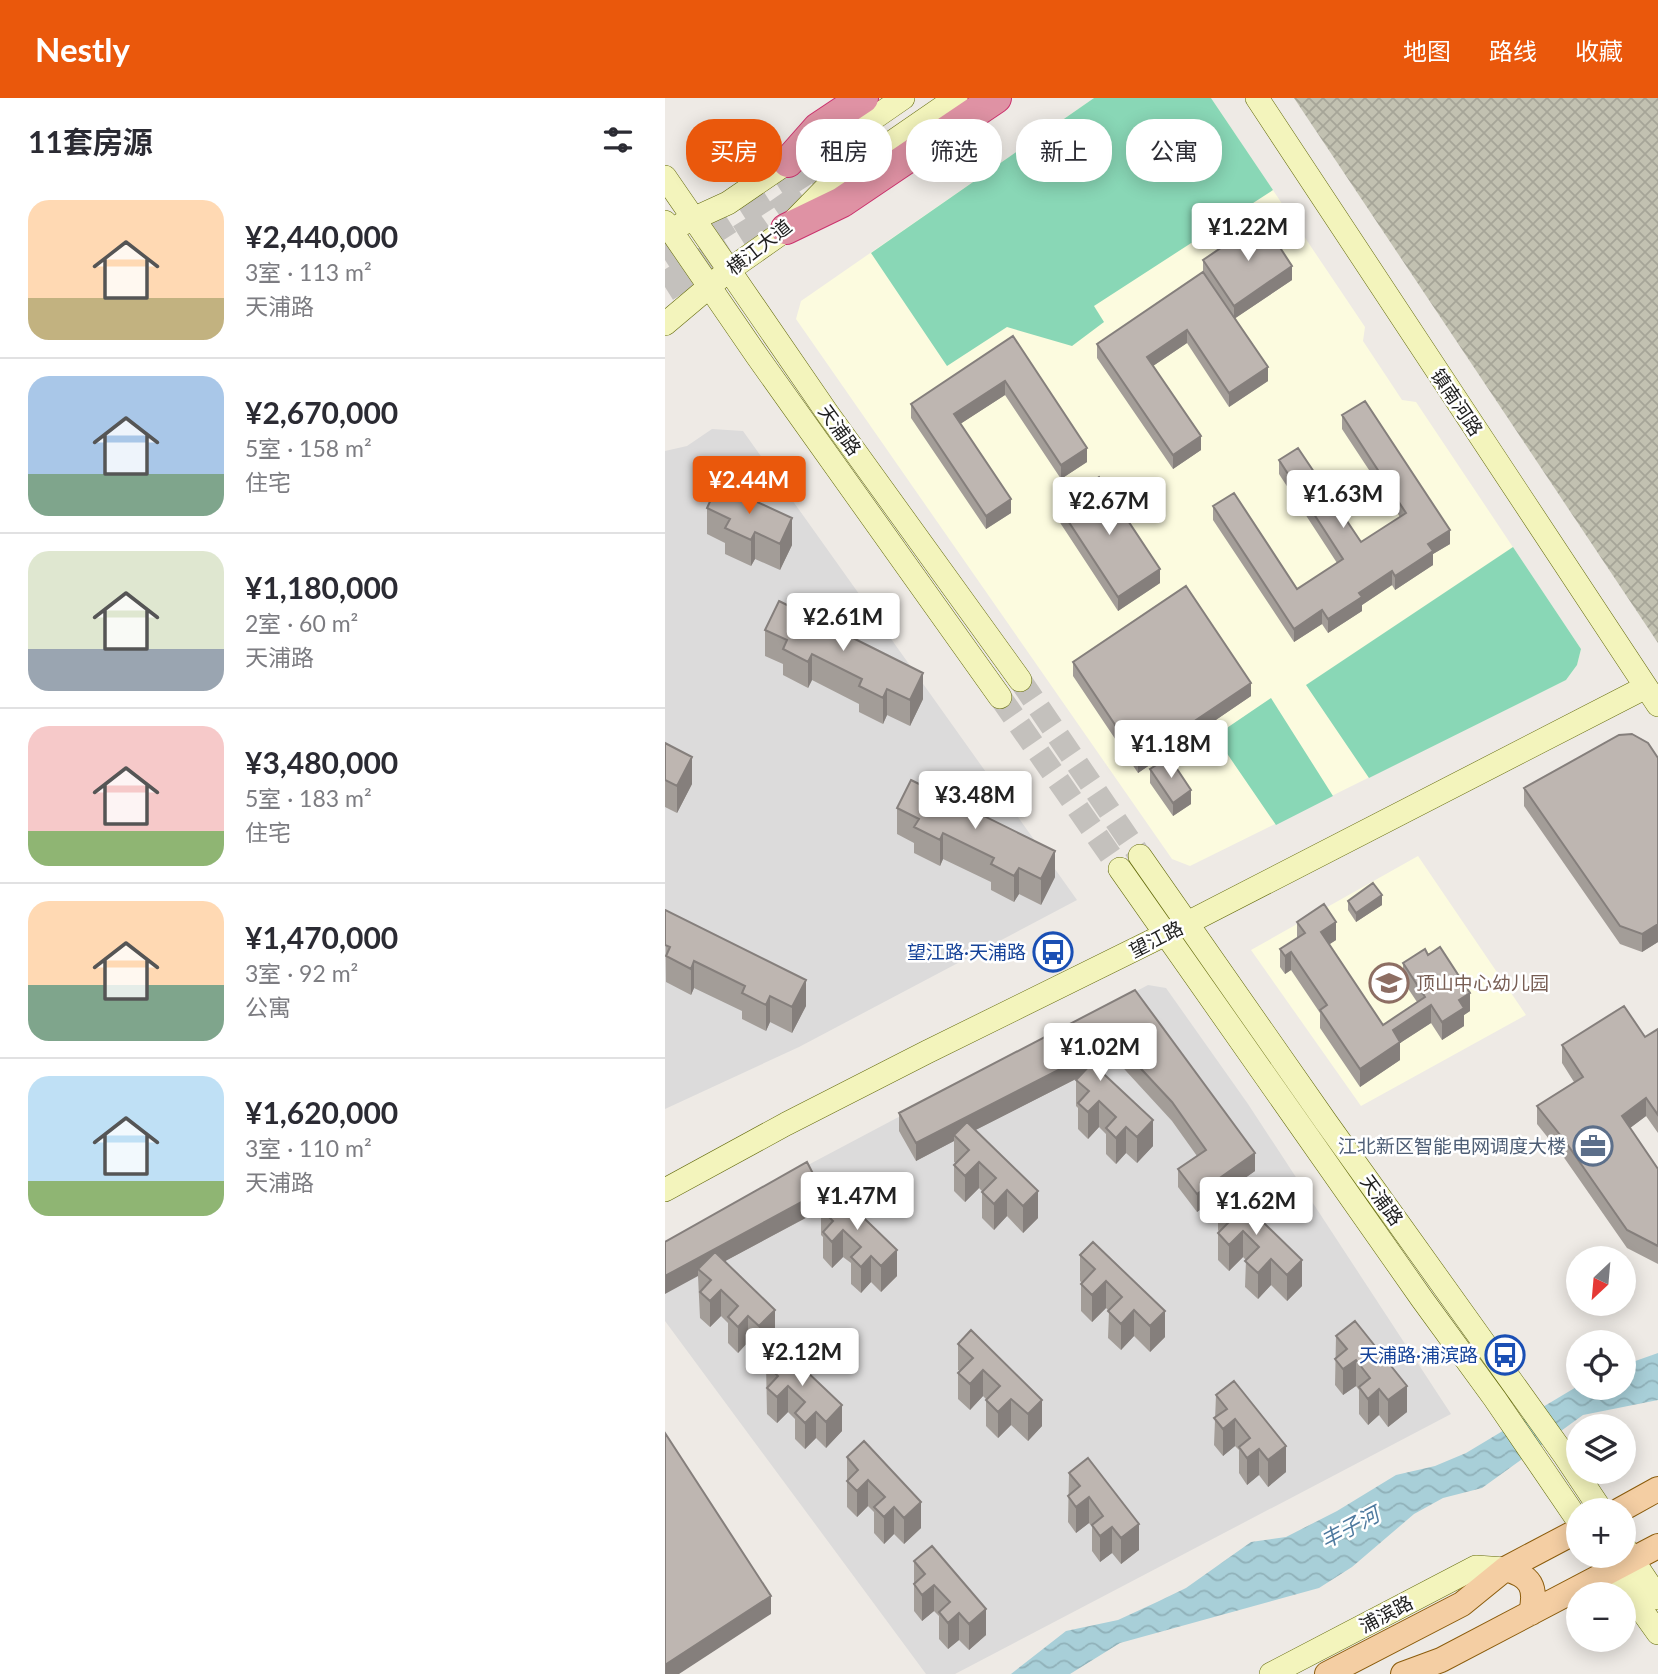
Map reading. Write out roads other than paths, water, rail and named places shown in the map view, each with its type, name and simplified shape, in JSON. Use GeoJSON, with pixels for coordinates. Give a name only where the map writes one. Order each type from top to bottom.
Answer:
{"type":"FeatureCollection","features":[{"type":"Feature","properties":{"kind":"highway"},"geometry":{"type":"LineString","coordinates":[[788,162],[818,128],[863,98]]}},
{"type":"Feature","properties":{"kind":"highway"},"geometry":{"type":"LineString","coordinates":[[786,229],[842,202],[996,98]]}},
{"type":"Feature","properties":{"kind":"main road"},"geometry":{"type":"LineString","coordinates":[[1636,1501],[1658,1489]]}},
{"type":"Feature","properties":{"kind":"main road","name":"浦滨路"},"geometry":{"type":"LineString","coordinates":[[1327,1674],[1462,1604],[1505,1569],[1566,1537]]}},
{"type":"Feature","properties":{"kind":"main road"},"geometry":{"type":"LineString","coordinates":[[1636,1553],[1658,1546]]}},
{"type":"Feature","properties":{"kind":"main road"},"geometry":{"type":"LineString","coordinates":[[1403,1674],[1433,1667],[1531,1613],[1602,1568]]}},
{"type":"Feature","properties":{"kind":"main road"},"geometry":{"type":"LineString","coordinates":[[1505,1569],[1518,1572],[1531,1584],[1535,1596],[1531,1613]]}},
{"type":"Feature","properties":{"kind":"street"},"geometry":{"type":"LineString","coordinates":[[667,228],[728,203],[788,162],[838,143],[903,98]]}},
{"type":"Feature","properties":{"kind":"street","name":"横江大道"},"geometry":{"type":"LineString","coordinates":[[665,324],[729,270],[786,229],[827,187],[956,98]]}},
{"type":"Feature","properties":{"kind":"street","name":"镇南河路"},"geometry":{"type":"LineString","coordinates":[[1257,98],[1652,696]]}},
{"type":"Feature","properties":{"kind":"street","name":"天浦路"},"geometry":{"type":"LineString","coordinates":[[665,177],[828,414],[1020,680]]}},
{"type":"Feature","properties":{"kind":"street","name":"天浦路"},"geometry":{"type":"LineString","coordinates":[[667,228],[1000,697]]}},
{"type":"Feature","properties":{"kind":"street","name":"望江路"},"geometry":{"type":"LineString","coordinates":[[665,1190],[927,1052],[1652,696]]}},
{"type":"Feature","properties":{"kind":"street","name":"天浦路"},"geometry":{"type":"LineString","coordinates":[[1140,856],[1593,1498]]}},
{"type":"Feature","properties":{"kind":"street","name":"天浦路"},"geometry":{"type":"LineString","coordinates":[[1120,869],[1566,1502]]}},
{"type":"Feature","properties":{"kind":"street","name":"浦滨路"},"geometry":{"type":"LineString","coordinates":[[1271,1674],[1476,1567],[1505,1569]]}},
{"type":"Feature","properties":{"kind":"street"},"geometry":{"type":"LineString","coordinates":[[1623,1568],[1658,1633]]}},
{"type":"Feature","properties":{"kind":"street"},"geometry":{"type":"LineString","coordinates":[[1628,1568],[1658,1598]]}},
{"type":"Feature","properties":{"kind":"water","name":"丰子河"},"geometry":{"type":"Polygon","coordinates":[[[1658,1353],[1658,1400],[1588,1414],[1566,1414],[1566,1427],[1482,1488],[1443,1498],[1414,1514],[1352,1567],[1319,1588],[1120,1643],[1070,1674],[1011,1674],[1066,1631],[1118,1620],[1157,1602],[1186,1588],[1251,1542],[1286,1537],[1337,1511],[1396,1475],[1435,1466],[1466,1453],[1566,1393],[1566,1400],[1636,1400],[1636,1361],[1658,1353]]]}},
{"type":"Feature","properties":{"kind":"tunnel"},"geometry":{"type":"LineString","coordinates":[[665,260],[796,176]]}},
{"type":"Feature","properties":{"kind":"tunnel"},"geometry":{"type":"LineString","coordinates":[[665,287],[754,231],[824,182]]}},
{"type":"Feature","properties":{"kind":"tunnel"},"geometry":{"type":"LineString","coordinates":[[1020,680],[1140,856]]}},
{"type":"Feature","properties":{"kind":"tunnel"},"geometry":{"type":"LineString","coordinates":[[1000,697],[1120,869]]}},
{"type":"Feature","properties":{"kind":"place","name":"望江路·天浦路"},"geometry":{"type":"Point","coordinates":[1053,952]}},
{"type":"Feature","properties":{"kind":"place","name":"顶山中心幼儿园"},"geometry":{"type":"Point","coordinates":[1389,983]}},
{"type":"Feature","properties":{"kind":"place","name":"江北新区智能电网调度大楼"},"geometry":{"type":"Point","coordinates":[1593,1146]}},
{"type":"Feature","properties":{"kind":"place","name":"天浦路·浦滨路"},"geometry":{"type":"Point","coordinates":[1505,1355]}}]}
